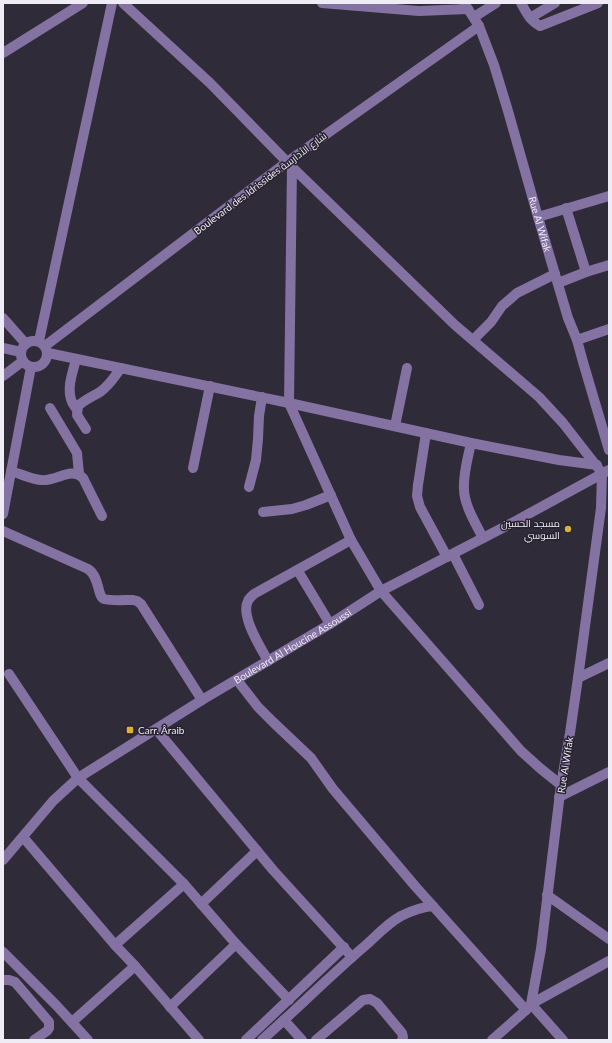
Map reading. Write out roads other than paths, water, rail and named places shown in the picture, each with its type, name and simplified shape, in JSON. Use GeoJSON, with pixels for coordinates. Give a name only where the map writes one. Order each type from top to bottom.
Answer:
{"type":"FeatureCollection","features":[{"type":"Feature","properties":{"kind":"street"},"geometry":{"type":"LineString","coordinates":[[3,53],[83,3]]}},
{"type":"Feature","properties":{"kind":"street"},"geometry":{"type":"LineString","coordinates":[[3,318],[25,356],[36,367],[41,366],[47,358],[44,347],[112,3]]}},
{"type":"Feature","properties":{"kind":"street"},"geometry":{"type":"LineString","coordinates":[[123,3],[210,83],[289,165],[456,326],[519,380],[551,410],[603,469]]}},
{"type":"Feature","properties":{"kind":"street"},"geometry":{"type":"LineString","coordinates":[[322,3],[471,14]]}},
{"type":"Feature","properties":{"kind":"street","name":"Boulevard des Idrissides شارع الأدارسة"},"geometry":{"type":"LineString","coordinates":[[44,347],[289,165],[471,14],[496,3]]}},
{"type":"Feature","properties":{"kind":"street"},"geometry":{"type":"LineString","coordinates":[[521,3],[534,23],[540,26],[598,3]]}},
{"type":"Feature","properties":{"kind":"street"},"geometry":{"type":"LineString","coordinates":[[530,18],[555,3]]}},
{"type":"Feature","properties":{"kind":"street","name":"Rue Al Wifak"},"geometry":{"type":"LineString","coordinates":[[471,14],[490,52],[568,318],[577,340],[609,450]]}},
{"type":"Feature","properties":{"kind":"street"},"geometry":{"type":"LineString","coordinates":[[289,165],[289,403],[351,540],[381,591],[521,752],[561,785]]}},
{"type":"Feature","properties":{"kind":"street"},"geometry":{"type":"LineString","coordinates":[[538,217],[609,196]]}},
{"type":"Feature","properties":{"kind":"street"},"geometry":{"type":"LineString","coordinates":[[566,208],[586,272]]}},
{"type":"Feature","properties":{"kind":"street"},"geometry":{"type":"LineString","coordinates":[[473,340],[491,322],[502,306],[517,293],[557,279],[609,265]]}},
{"type":"Feature","properties":{"kind":"street"},"geometry":{"type":"LineString","coordinates":[[577,340],[609,329]]}},
{"type":"Feature","properties":{"kind":"street"},"geometry":{"type":"LineString","coordinates":[[3,514],[11,471],[25,356],[30,341],[35,340],[44,347],[76,359],[262,397],[471,443],[603,469]]}},
{"type":"Feature","properties":{"kind":"street"},"geometry":{"type":"LineString","coordinates":[[3,348],[25,356]]}},
{"type":"Feature","properties":{"kind":"street"},"geometry":{"type":"LineString","coordinates":[[3,376],[25,356]]}},
{"type":"Feature","properties":{"kind":"street"},"geometry":{"type":"LineString","coordinates":[[76,359],[70,389],[72,402],[77,410],[77,415],[86,428]]}},
{"type":"Feature","properties":{"kind":"street"},"geometry":{"type":"LineString","coordinates":[[77,410],[78,406],[86,399],[101,392],[121,368]]}},
{"type":"Feature","properties":{"kind":"street"},"geometry":{"type":"LineString","coordinates":[[395,426],[407,368]]}},
{"type":"Feature","properties":{"kind":"street"},"geometry":{"type":"LineString","coordinates":[[193,468],[210,386]]}},
{"type":"Feature","properties":{"kind":"street"},"geometry":{"type":"LineString","coordinates":[[250,487],[256,460],[262,397]]}},
{"type":"Feature","properties":{"kind":"street"},"geometry":{"type":"LineString","coordinates":[[50,408],[77,453],[79,474],[83,478],[102,516]]}},
{"type":"Feature","properties":{"kind":"street"},"geometry":{"type":"LineString","coordinates":[[426,433],[417,496],[420,507],[479,605]]}},
{"type":"Feature","properties":{"kind":"street"},"geometry":{"type":"LineString","coordinates":[[471,443],[464,479],[464,490],[466,503],[483,538]]}},
{"type":"Feature","properties":{"kind":"street","name":"Rue Al Wifak"},"geometry":{"type":"LineString","coordinates":[[529,1007],[541,948],[561,785],[578,678],[601,508],[603,469]]}},
{"type":"Feature","properties":{"kind":"street","name":"Boulevard Al Houcine Assoussi"},"geometry":{"type":"LineString","coordinates":[[3,860],[53,801],[78,778],[202,700],[330,624],[381,591],[510,524],[603,469]]}},
{"type":"Feature","properties":{"kind":"street"},"geometry":{"type":"LineString","coordinates":[[11,471],[42,480],[50,480],[70,473],[79,474]]}},
{"type":"Feature","properties":{"kind":"street"},"geometry":{"type":"LineString","coordinates":[[263,512],[292,509],[331,495]]}},
{"type":"Feature","properties":{"kind":"street"},"geometry":{"type":"LineString","coordinates":[[3,531],[93,572],[103,598],[133,600],[141,604],[202,700]]}},
{"type":"Feature","properties":{"kind":"street"},"geometry":{"type":"LineString","coordinates":[[268,661],[254,636],[247,616],[246,606],[248,600],[254,594],[298,571],[351,540]]}},
{"type":"Feature","properties":{"kind":"street"},"geometry":{"type":"LineString","coordinates":[[298,571],[330,624]]}},
{"type":"Feature","properties":{"kind":"street"},"geometry":{"type":"LineString","coordinates":[[578,678],[609,662]]}},
{"type":"Feature","properties":{"kind":"street"},"geometry":{"type":"LineString","coordinates":[[9,674],[78,778],[184,884],[236,944],[288,1000]]}},
{"type":"Feature","properties":{"kind":"street"},"geometry":{"type":"LineString","coordinates":[[237,680],[263,712],[311,758],[333,789],[433,906],[529,1007],[563,1040]]}},
{"type":"Feature","properties":{"kind":"street"},"geometry":{"type":"LineString","coordinates":[[156,729],[273,870],[352,957]]}},
{"type":"Feature","properties":{"kind":"street"},"geometry":{"type":"LineString","coordinates":[[560,797],[609,772]]}},
{"type":"Feature","properties":{"kind":"street"},"geometry":{"type":"LineString","coordinates":[[23,837],[115,946],[135,966],[199,1040]]}},
{"type":"Feature","properties":{"kind":"street"},"geometry":{"type":"LineString","coordinates":[[201,904],[257,851]]}},
{"type":"Feature","properties":{"kind":"street"},"geometry":{"type":"LineString","coordinates":[[115,946],[184,884]]}},
{"type":"Feature","properties":{"kind":"street"},"geometry":{"type":"LineString","coordinates":[[547,894],[609,940]]}},
{"type":"Feature","properties":{"kind":"street"},"geometry":{"type":"LineString","coordinates":[[262,1040],[391,923],[400,917],[422,908],[433,906]]}},
{"type":"Feature","properties":{"kind":"street"},"geometry":{"type":"LineString","coordinates":[[170,1007],[236,944]]}},
{"type":"Feature","properties":{"kind":"street"},"geometry":{"type":"LineString","coordinates":[[246,1040],[344,947]]}},
{"type":"Feature","properties":{"kind":"street"},"geometry":{"type":"LineString","coordinates":[[3,952],[72,1022],[86,1039]]}},
{"type":"Feature","properties":{"kind":"street"},"geometry":{"type":"LineString","coordinates":[[492,1040],[529,1007],[609,962]]}},
{"type":"Feature","properties":{"kind":"street"},"geometry":{"type":"LineString","coordinates":[[72,1022],[135,966]]}},
{"type":"Feature","properties":{"kind":"street"},"geometry":{"type":"LineString","coordinates":[[3,980],[15,982],[48,1022],[49,1028],[47,1031],[34,1040]]}},
{"type":"Feature","properties":{"kind":"street"},"geometry":{"type":"LineString","coordinates":[[316,1040],[363,1000],[370,999],[377,1003],[402,1033],[402,1040]]}},
{"type":"Feature","properties":{"kind":"street"},"geometry":{"type":"LineString","coordinates":[[284,1020],[302,1040]]}},
{"type":"Feature","properties":{"kind":"place","name":"مسجد الحسين السوسي"},"geometry":{"type":"Point","coordinates":[568,529]}},
{"type":"Feature","properties":{"kind":"place","name":"Carr. Âraib"},"geometry":{"type":"Point","coordinates":[130,730]}}]}
